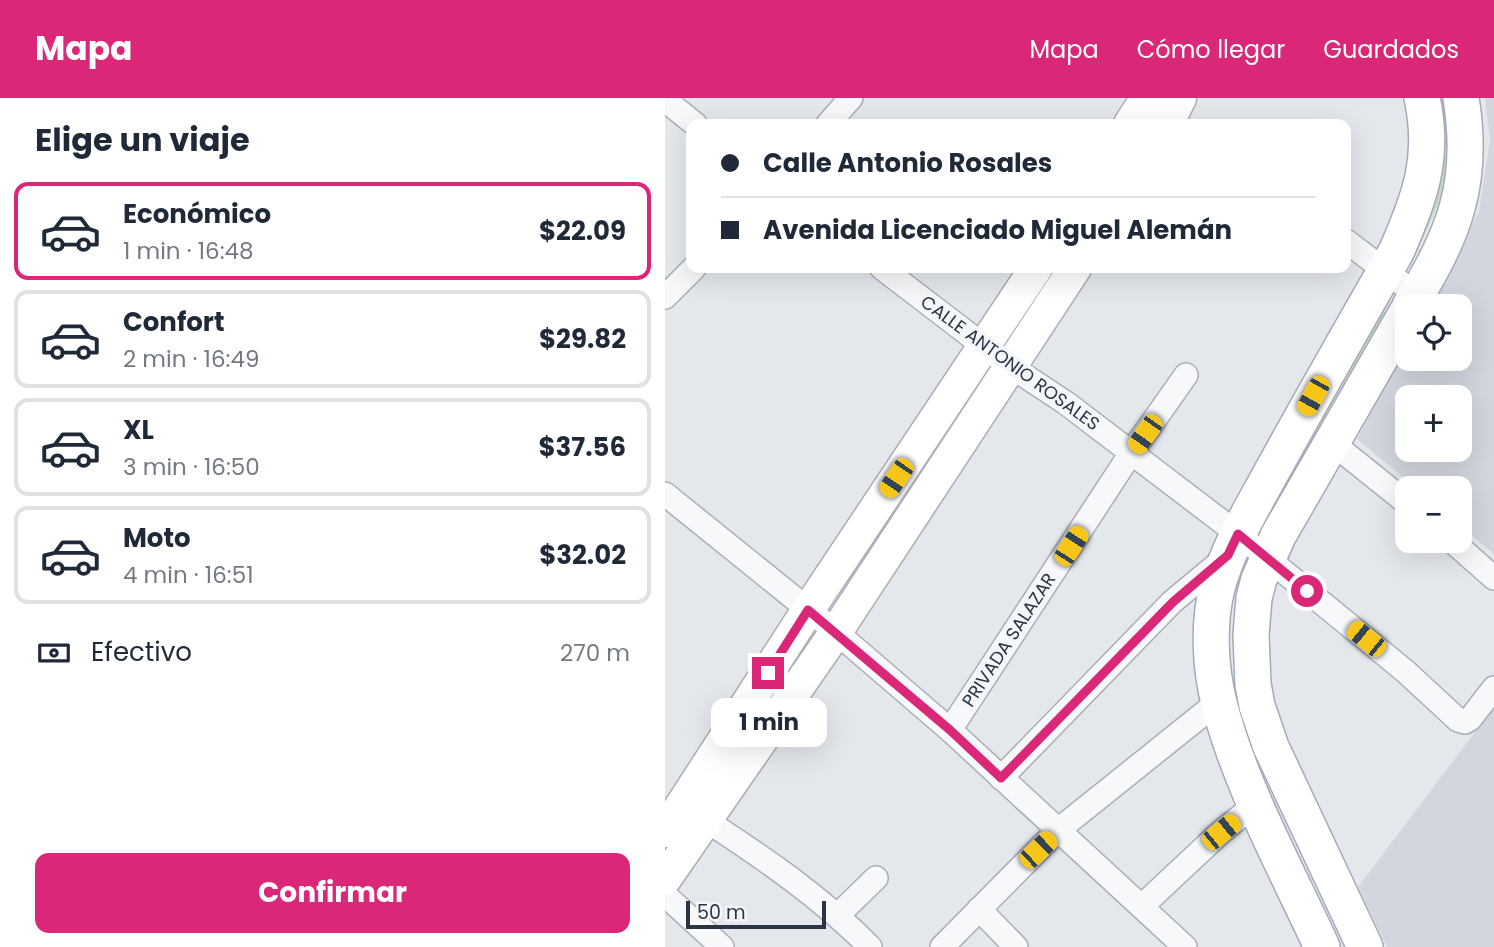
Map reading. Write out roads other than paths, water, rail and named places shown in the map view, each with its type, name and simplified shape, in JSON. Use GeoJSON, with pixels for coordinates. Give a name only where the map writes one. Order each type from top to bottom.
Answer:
{"type":"FeatureCollection","features":[{"type":"Feature","properties":{"kind":"main road"},"geometry":{"type":"LineString","coordinates":[[1322,947],[1256,804],[1227,731],[1218,702],[1212,619],[1217,589],[1233,545],[1293,430],[1384,271],[1409,221],[1419,194],[1428,144],[1422,98]]}},
{"type":"Feature","properties":{"kind":"main road"},"geometry":{"type":"LineString","coordinates":[[1417,294],[1448,237],[1459,206],[1465,160],[1461,98]]}},
{"type":"Feature","properties":{"kind":"main road"},"geometry":{"type":"LineString","coordinates":[[1143,119],[1167,110]]}},
{"type":"Feature","properties":{"kind":"main road"},"geometry":{"type":"LineString","coordinates":[[665,831],[808,610],[1033,273]]}},
{"type":"Feature","properties":{"kind":"main road"},"geometry":{"type":"LineString","coordinates":[[665,879],[836,632],[1072,273]]}},
{"type":"Feature","properties":{"kind":"main road"},"geometry":{"type":"LineString","coordinates":[[1365,947],[1271,747],[1257,706],[1251,635],[1254,598],[1278,536],[1395,333]]}},
{"type":"Feature","properties":{"kind":"street"},"geometry":{"type":"LineString","coordinates":[[832,119],[851,98]]}},
{"type":"Feature","properties":{"kind":"street"},"geometry":{"type":"LineString","coordinates":[[665,100],[689,119]]}},
{"type":"Feature","properties":{"kind":"street"},"geometry":{"type":"LineString","coordinates":[[1351,246],[1384,271],[1404,294]]}},
{"type":"Feature","properties":{"kind":"street"},"geometry":{"type":"LineString","coordinates":[[665,297],[689,273]]}},
{"type":"Feature","properties":{"kind":"street","name":"CALLE ANTONIO ROSALES"},"geometry":{"type":"LineString","coordinates":[[888,273],[983,346],[1066,403],[1131,453],[1233,545],[1268,559],[1405,671],[1458,720],[1465,722],[1494,688]]}},
{"type":"Feature","properties":{"kind":"street","name":"PRIVADA SALAZAR"},"geometry":{"type":"LineString","coordinates":[[950,730],[1131,453],[1186,375]]}},
{"type":"Feature","properties":{"kind":"street"},"geometry":{"type":"LineString","coordinates":[[1331,442],[1395,493]]}},
{"type":"Feature","properties":{"kind":"street"},"geometry":{"type":"LineString","coordinates":[[665,494],[836,632],[950,730],[1185,947]]}},
{"type":"Feature","properties":{"kind":"street"},"geometry":{"type":"LineString","coordinates":[[1001,778],[1164,611],[1233,545]]}},
{"type":"Feature","properties":{"kind":"street"},"geometry":{"type":"LineString","coordinates":[[1466,553],[1494,578]]}},
{"type":"Feature","properties":{"kind":"street"},"geometry":{"type":"LineString","coordinates":[[942,947],[1058,831],[1218,702]]}},
{"type":"Feature","properties":{"kind":"street"},"geometry":{"type":"LineString","coordinates":[[1142,906],[1221,832],[1256,804]]}},
{"type":"Feature","properties":{"kind":"street"},"geometry":{"type":"LineString","coordinates":[[707,821],[789,876],[838,915],[870,947]]}},
{"type":"Feature","properties":{"kind":"street"},"geometry":{"type":"LineString","coordinates":[[838,915],[876,878]]}},
{"type":"Feature","properties":{"kind":"street"},"geometry":{"type":"LineString","coordinates":[[665,895],[722,947]]}},
{"type":"Feature","properties":{"kind":"street"},"geometry":{"type":"LineString","coordinates":[[979,909],[1016,947]]}}]}
